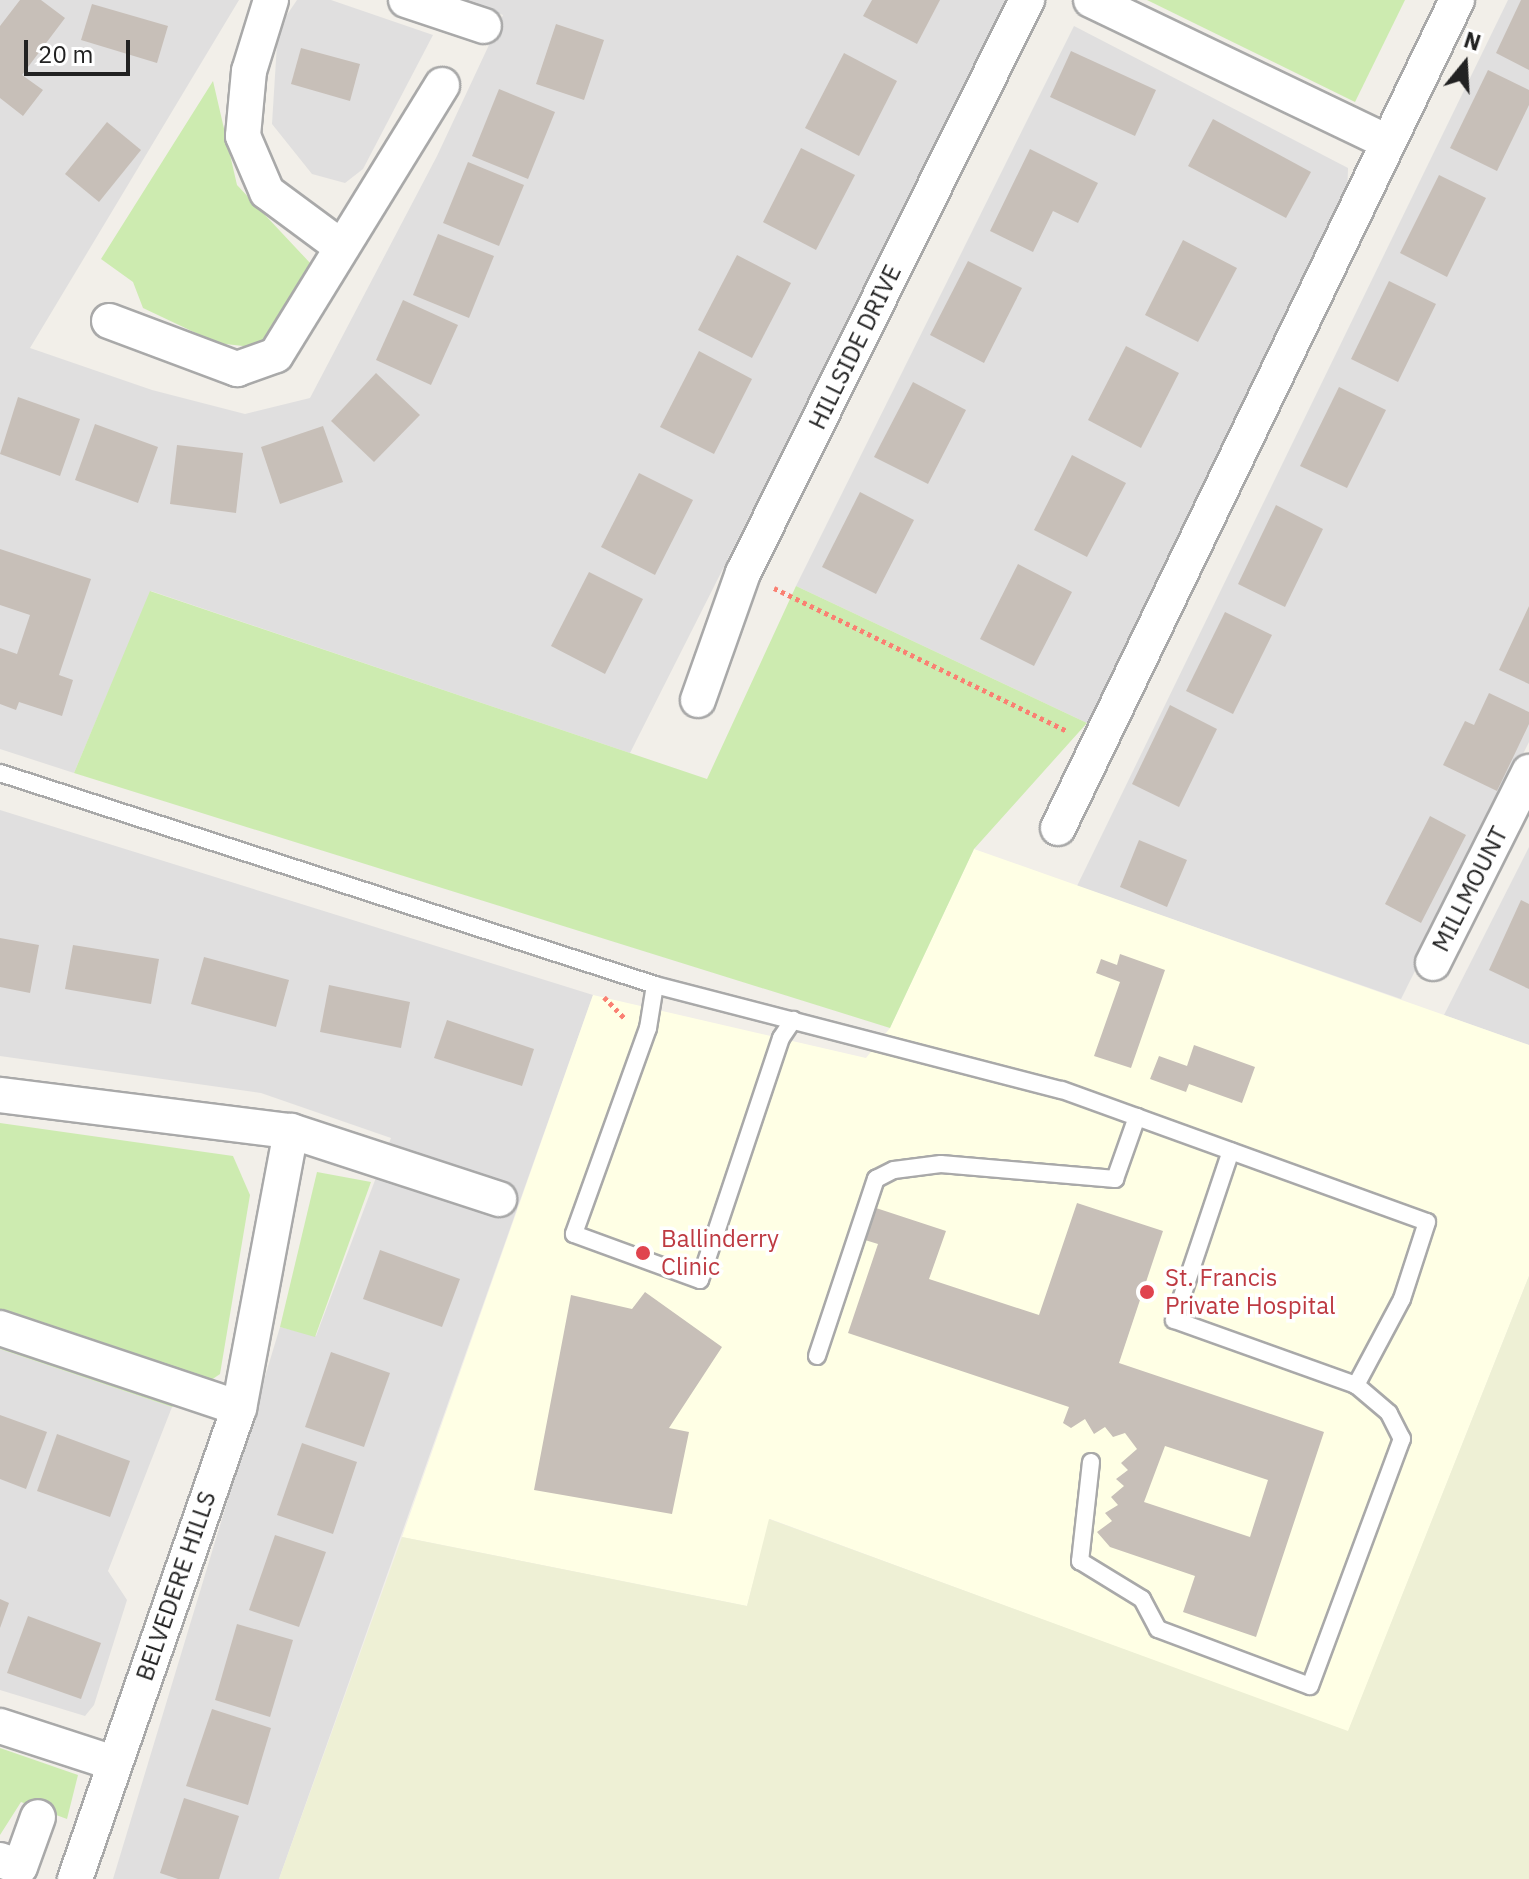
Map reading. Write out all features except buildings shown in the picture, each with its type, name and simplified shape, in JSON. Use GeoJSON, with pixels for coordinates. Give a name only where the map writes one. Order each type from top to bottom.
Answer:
{"type":"FeatureCollection","features":[{"type":"Feature","properties":{"kind":"street"},"geometry":{"type":"LineString","coordinates":[[271,0],[249,71],[243,136],[267,192],[340,246]]}},
{"type":"Feature","properties":{"kind":"street"},"geometry":{"type":"LineString","coordinates":[[406,0],[484,26]]}},
{"type":"Feature","properties":{"kind":"street","name":"HILLSIDE DRIVE"},"geometry":{"type":"LineString","coordinates":[[698,700],[743,573],[1027,0]]}},
{"type":"Feature","properties":{"kind":"street"},"geometry":{"type":"LineString","coordinates":[[1091,0],[1388,142]]}},
{"type":"Feature","properties":{"kind":"street"},"geometry":{"type":"LineString","coordinates":[[1058,828],[1100,748],[1457,0]]}},
{"type":"Feature","properties":{"kind":"street"},"geometry":{"type":"LineString","coordinates":[[109,321],[237,369],[276,355],[340,246],[442,85]]}},
{"type":"Feature","properties":{"kind":"street","name":"MILLMOUNT"},"geometry":{"type":"LineString","coordinates":[[1433,963],[1529,772]]}},
{"type":"Feature","properties":{"kind":"street"},"geometry":{"type":"LineString","coordinates":[[0,1095],[291,1131],[499,1199]]}},
{"type":"Feature","properties":{"kind":"street","name":"BELVEDERE HILLS"},"geometry":{"type":"LineString","coordinates":[[75,1879],[239,1408],[291,1131]]}},
{"type":"Feature","properties":{"kind":"street"},"geometry":{"type":"LineString","coordinates":[[0,1328],[239,1408]]}},
{"type":"Feature","properties":{"kind":"street"},"geometry":{"type":"LineString","coordinates":[[0,1726],[114,1763]]}},
{"type":"Feature","properties":{"kind":"street"},"geometry":{"type":"LineString","coordinates":[[0,1860],[20,1867],[38,1817]]}},
{"type":"Feature","properties":{"kind":"lane"},"geometry":{"type":"LineString","coordinates":[[0,773],[655,985],[1062,1090],[1427,1222],[1402,1299],[1356,1385]]}},
{"type":"Feature","properties":{"kind":"lane"},"geometry":{"type":"LineString","coordinates":[[655,985],[648,1028],[574,1234],[700,1280],[781,1038],[793,1020]]}},
{"type":"Feature","properties":{"kind":"lane"},"geometry":{"type":"LineString","coordinates":[[817,1356],[876,1179],[894,1170],[941,1164],[1115,1179],[1137,1117]]}},
{"type":"Feature","properties":{"kind":"lane"},"geometry":{"type":"LineString","coordinates":[[1091,1462],[1080,1561],[1142,1599],[1158,1629],[1310,1686],[1402,1439],[1389,1413],[1356,1385],[1174,1320],[1231,1151]]}},
{"type":"Feature","properties":{"kind":"path"},"geometry":{"type":"LineString","coordinates":[[743,573],[1100,748]]}},
{"type":"Feature","properties":{"kind":"shaded area"},"geometry":{"type":"Polygon","coordinates":[[[0,0],[239,0],[30,348],[152,390],[245,414],[310,398],[437,156],[503,15],[459,0],[1010,0],[630,753],[151,591],[74,773],[0,749],[0,0]]]}},
{"type":"Feature","properties":{"kind":"shaded area"},"geometry":{"type":"Polygon","coordinates":[[[297,0],[331,0],[433,35],[363,169],[345,183],[312,174],[272,124],[278,28],[297,0]]]}},
{"type":"Feature","properties":{"kind":"shaded area"},"geometry":{"type":"Polygon","coordinates":[[[1508,0],[1529,0],[1529,742],[1401,999],[1077,886],[1508,0]]]}},
{"type":"Feature","properties":{"kind":"shaded area"},"geometry":{"type":"Polygon","coordinates":[[[1074,26],[1348,168],[1347,198],[1087,723],[796,586],[1074,26]]]}},
{"type":"Feature","properties":{"kind":"shaded area"},"geometry":{"type":"Polygon","coordinates":[[[0,810],[593,995],[279,1879],[113,1879],[280,1327],[316,1336],[391,1138],[261,1093],[0,1056],[0,810]]]}},
{"type":"Feature","properties":{"kind":"shaded area"},"geometry":{"type":"Polygon","coordinates":[[[1529,847],[1529,1045],[1444,1015],[1529,847]]]}},
{"type":"Feature","properties":{"kind":"shaded area","name":"St. Francis Private Hospital"},"geometry":{"type":"Polygon","coordinates":[[[974,849],[1529,1045],[1529,1276],[1348,1732],[770,1519],[747,1606],[402,1537],[593,995],[866,1058],[890,1028],[974,849]]]}},
{"type":"Feature","properties":{"kind":"shaded area"},"geometry":{"type":"Polygon","coordinates":[[[1529,1276],[1529,1879],[279,1879],[402,1537],[747,1606],[769,1519],[1348,1731],[1529,1276]]]}},
{"type":"Feature","properties":{"kind":"shaded area"},"geometry":{"type":"Polygon","coordinates":[[[0,1349],[172,1407],[108,1571],[127,1600],[94,1705],[85,1716],[0,1690],[0,1349]]]}},
{"type":"Feature","properties":{"kind":"green space"},"geometry":{"type":"Polygon","coordinates":[[[1147,0],[1405,0],[1355,102],[1147,0]]]}},
{"type":"Feature","properties":{"kind":"green space"},"geometry":{"type":"Polygon","coordinates":[[[213,81],[237,185],[311,264],[306,288],[260,348],[217,343],[143,308],[133,282],[101,259],[213,81]]]}},
{"type":"Feature","properties":{"kind":"green space"},"geometry":{"type":"Polygon","coordinates":[[[796,586],[1087,723],[974,849],[890,1028],[74,773],[150,591],[707,779],[796,586]]]}},
{"type":"Feature","properties":{"kind":"green space"},"geometry":{"type":"Polygon","coordinates":[[[0,1123],[233,1156],[250,1195],[220,1374],[172,1407],[0,1349],[0,1123]]]}},
{"type":"Feature","properties":{"kind":"green space"},"geometry":{"type":"Polygon","coordinates":[[[317,1172],[371,1182],[315,1337],[280,1327],[317,1172]]]}},
{"type":"Feature","properties":{"kind":"green space"},"geometry":{"type":"Polygon","coordinates":[[[0,1748],[78,1775],[67,1819],[21,1802],[0,1835],[0,1748]]]}},
{"type":"Feature","properties":{"kind":"place","name":"Ballinderry Clinic"},"geometry":{"type":"Point","coordinates":[643,1253]}},
{"type":"Feature","properties":{"kind":"place","name":"St. Francis Private Hospital"},"geometry":{"type":"Point","coordinates":[1147,1292]}}]}
